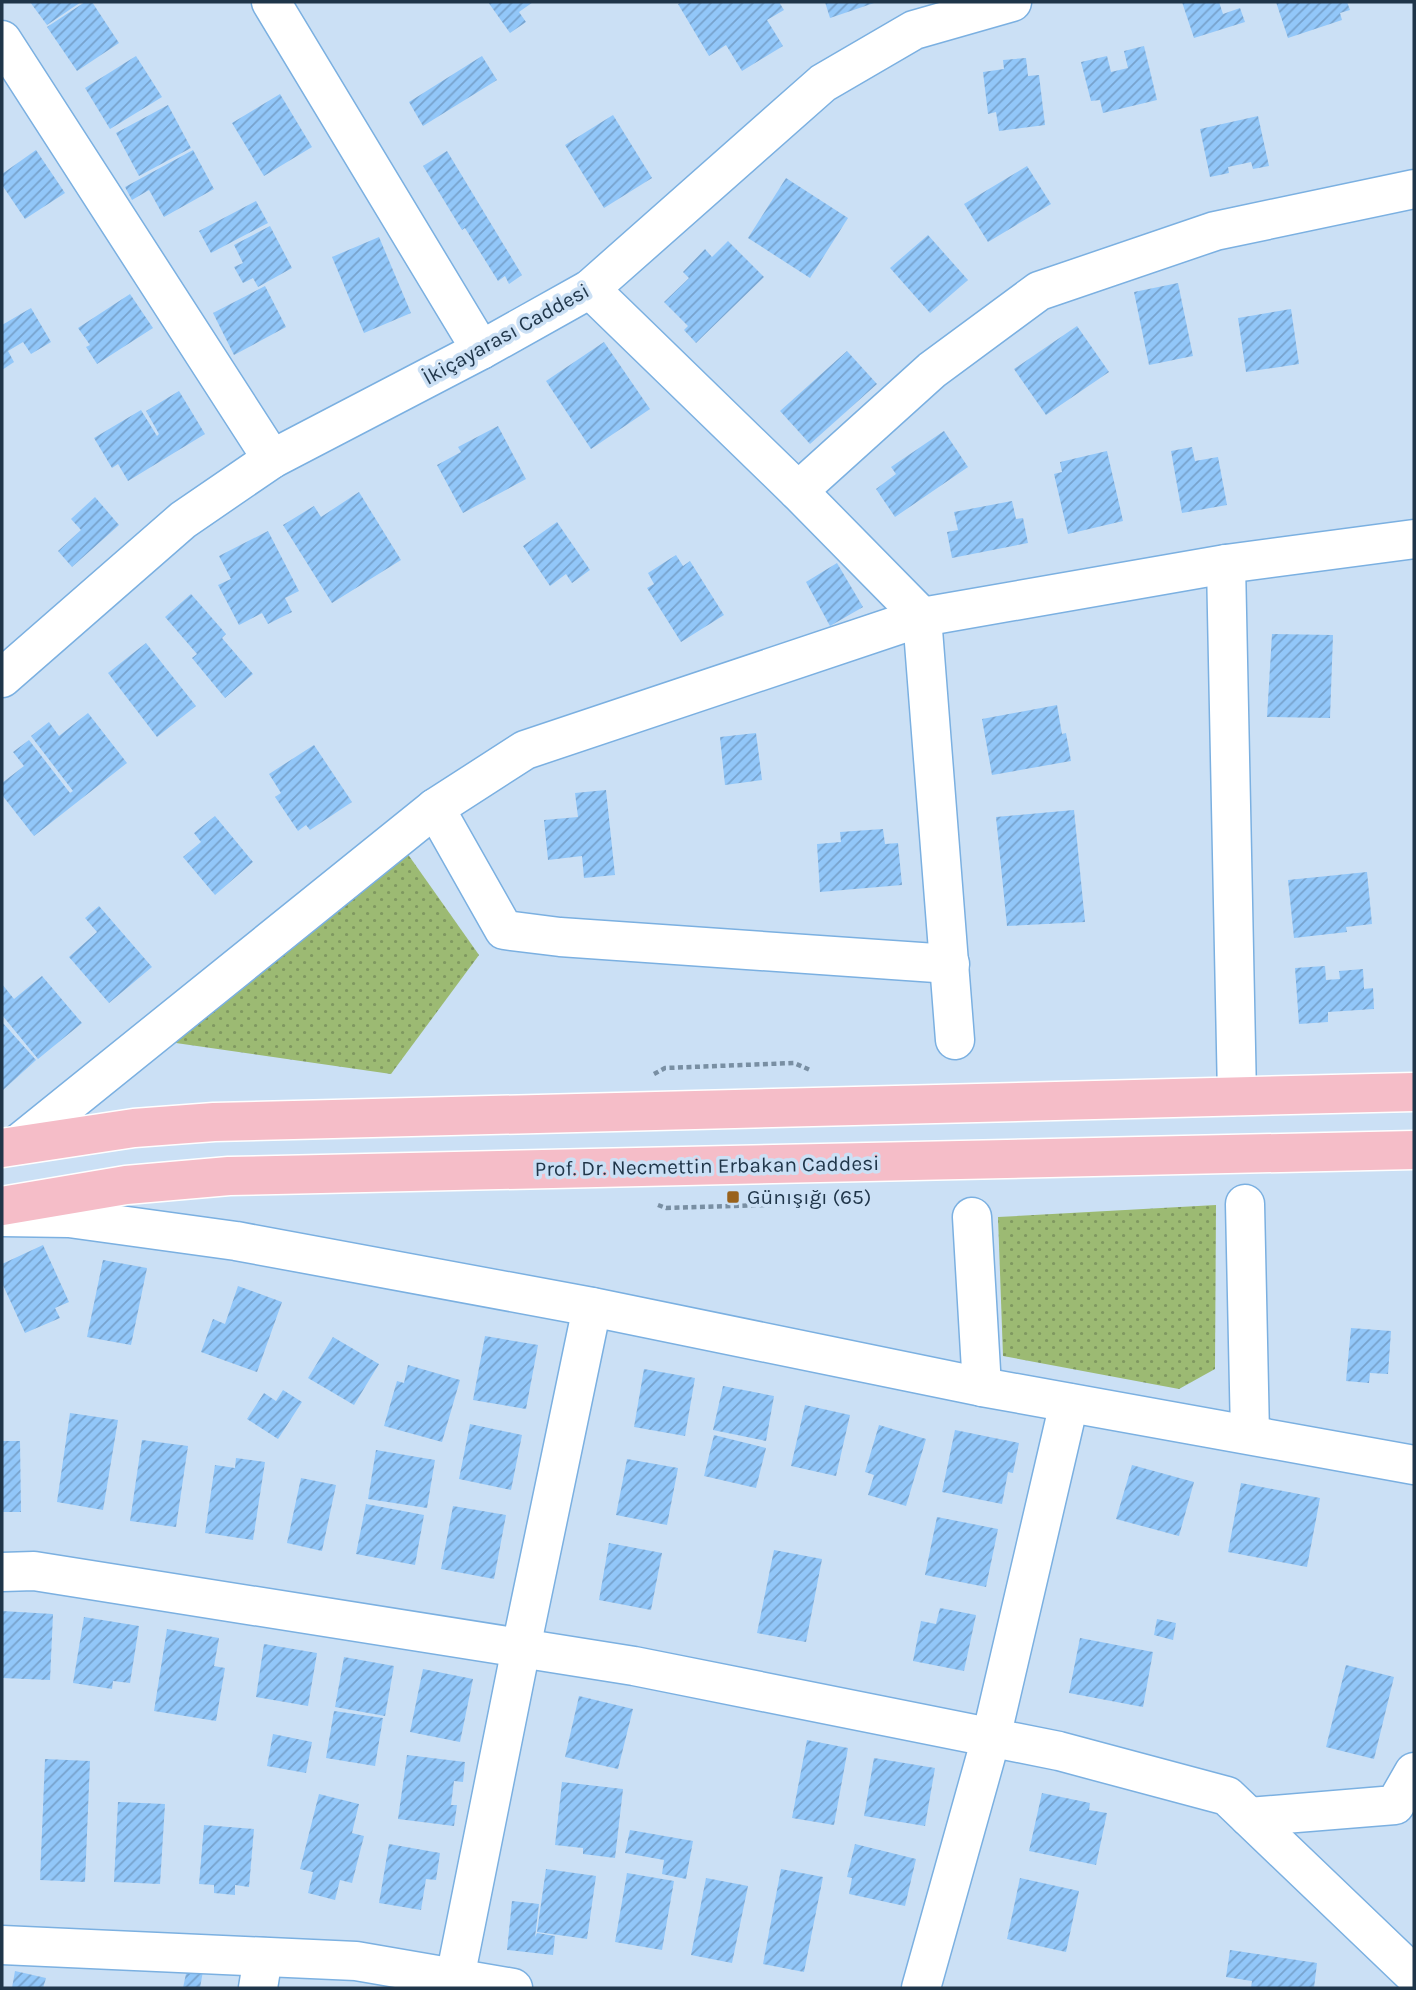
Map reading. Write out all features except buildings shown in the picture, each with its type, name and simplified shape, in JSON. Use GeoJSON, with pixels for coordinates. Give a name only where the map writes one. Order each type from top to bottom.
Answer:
{"type":"FeatureCollection","features":[{"type":"Feature","properties":{"kind":"main road"},"geometry":{"type":"LineString","coordinates":[[9,1146],[135,1128],[214,1122],[1414,1091]]}},
{"type":"Feature","properties":{"kind":"main road","name":"Prof. Dr. Necmettin Erbakan Caddesi"},"geometry":{"type":"LineString","coordinates":[[2,1206],[126,1185],[229,1176],[1414,1150]]}},
{"type":"Feature","properties":{"kind":"street"},"geometry":{"type":"LineString","coordinates":[[271,2],[481,351]]}},
{"type":"Feature","properties":{"kind":"street","name":"İkiçayarası Caddesi"},"geometry":{"type":"LineString","coordinates":[[2,678],[183,520],[272,459],[481,351],[590,289],[823,83],[914,30],[1012,2]]}},
{"type":"Feature","properties":{"kind":"street"},"geometry":{"type":"LineString","coordinates":[[2,40],[272,459]]}},
{"type":"Feature","properties":{"kind":"street"},"geometry":{"type":"LineString","coordinates":[[798,491],[932,370],[1039,291],[1216,231],[1414,189]]}},
{"type":"Feature","properties":{"kind":"street"},"geometry":{"type":"LineString","coordinates":[[590,289],[798,491],[922,617],[955,1040]]}},
{"type":"Feature","properties":{"kind":"street"},"geometry":{"type":"LineString","coordinates":[[9,1146],[435,808],[525,750],[922,617],[1226,564],[1414,539]]}},
{"type":"Feature","properties":{"kind":"street"},"geometry":{"type":"LineString","coordinates":[[1226,564],[1237,1096]]}},
{"type":"Feature","properties":{"kind":"street"},"geometry":{"type":"LineString","coordinates":[[435,808],[504,930],[560,937],[950,964]]}},
{"type":"Feature","properties":{"kind":"street"},"geometry":{"type":"LineString","coordinates":[[1245,1203],[1250,1434]]}},
{"type":"Feature","properties":{"kind":"street"},"geometry":{"type":"LineString","coordinates":[[2,1217],[69,1219],[236,1241],[592,1307],[982,1387],[1414,1465]]}},
{"type":"Feature","properties":{"kind":"street"},"geometry":{"type":"LineString","coordinates":[[972,1217],[982,1387]]}},
{"type":"Feature","properties":{"kind":"street"},"geometry":{"type":"LineString","coordinates":[[455,1978],[592,1307]]}},
{"type":"Feature","properties":{"kind":"street"},"geometry":{"type":"LineString","coordinates":[[921,1988],[992,1738],[1069,1403]]}},
{"type":"Feature","properties":{"kind":"street"},"geometry":{"type":"LineString","coordinates":[[2,1572],[34,1571],[634,1666],[1059,1751],[1227,1796],[1414,1975]]}},
{"type":"Feature","properties":{"kind":"street"},"geometry":{"type":"LineString","coordinates":[[1249,1817],[1395,1805],[1414,1772]]}},
{"type":"Feature","properties":{"kind":"street"},"geometry":{"type":"LineString","coordinates":[[2,1945],[261,1972],[356,1961],[513,1988]]}},
{"type":"Feature","properties":{"kind":"green space"},"geometry":{"type":"Polygon","coordinates":[[[407,853],[479,955],[391,1074],[169,1042],[407,853]]]}},
{"type":"Feature","properties":{"kind":"green space"},"geometry":{"type":"Polygon","coordinates":[[[1216,1205],[1215,1369],[1179,1389],[1003,1356],[998,1217],[1216,1205]]]}},
{"type":"Feature","properties":{"kind":"place","name":"Günışığı (65)"},"geometry":{"type":"Point","coordinates":[733,1197]}}]}
